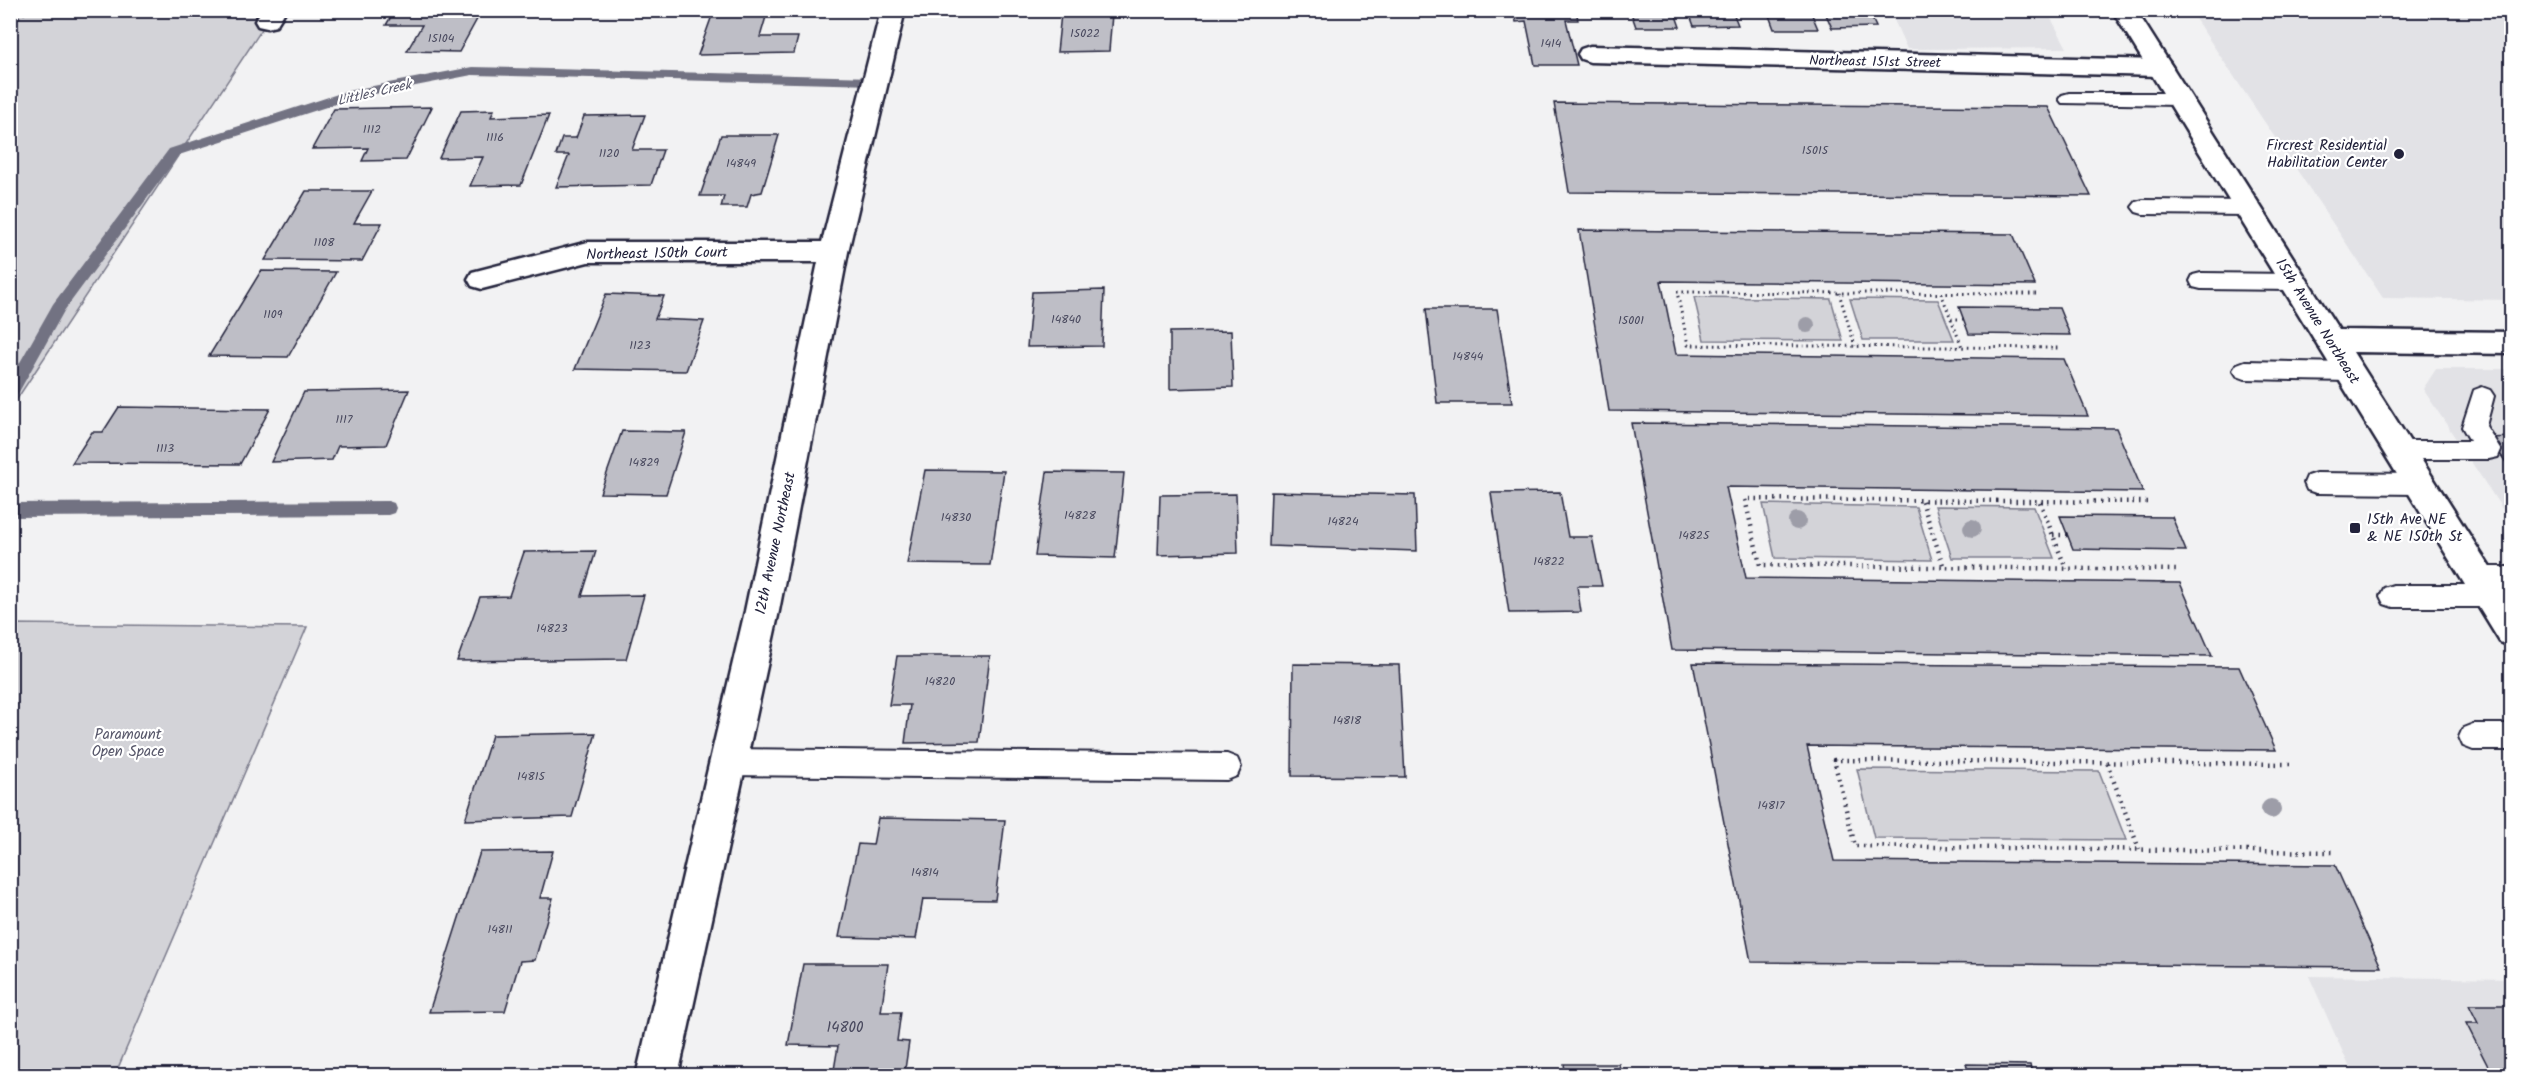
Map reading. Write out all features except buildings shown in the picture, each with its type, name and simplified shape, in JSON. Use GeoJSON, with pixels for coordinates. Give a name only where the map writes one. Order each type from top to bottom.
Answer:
{"type":"FeatureCollection","features":[{"type":"Feature","properties":{"kind":"street","name":"12th Avenue Northeast"},"geometry":{"type":"LineString","coordinates":[[657,1076],[762,611],[834,252],[892,10]]}},
{"type":"Feature","properties":{"kind":"street","name":"15th Avenue Northeast"},"geometry":{"type":"LineString","coordinates":[[2124,10],[2398,450],[2493,584],[2511,632]]}},
{"type":"Feature","properties":{"kind":"street","name":"Northeast 151st Street"},"geometry":{"type":"LineString","coordinates":[[1590,54],[2160,68]]}},
{"type":"Feature","properties":{"kind":"street","name":"Northeast 150th Court"},"geometry":{"type":"LineString","coordinates":[[482,279],[588,252],[834,252]]}},
{"type":"Feature","properties":{"kind":"street"},"geometry":{"type":"LineString","coordinates":[[2331,341],[2511,343]]}},
{"type":"Feature","properties":{"kind":"lane"},"geometry":{"type":"LineString","coordinates":[[2069,99],[2178,99]]}},
{"type":"Feature","properties":{"kind":"lane"},"geometry":{"type":"LineString","coordinates":[[2143,207],[2248,208]]}},
{"type":"Feature","properties":{"kind":"lane"},"geometry":{"type":"LineString","coordinates":[[2201,281],[2294,282]]}},
{"type":"Feature","properties":{"kind":"lane"},"geometry":{"type":"LineString","coordinates":[[2245,370],[2350,372]]}},
{"type":"Feature","properties":{"kind":"lane"},"geometry":{"type":"LineString","coordinates":[[2398,450],[2489,450],[2474,427],[2482,396]]}},
{"type":"Feature","properties":{"kind":"lane"},"geometry":{"type":"LineString","coordinates":[[2316,483],[2420,484]]}},
{"type":"Feature","properties":{"kind":"lane"},"geometry":{"type":"LineString","coordinates":[[2393,596],[2493,584]]}},
{"type":"Feature","properties":{"kind":"lane"},"geometry":{"type":"LineString","coordinates":[[2473,737],[2511,737]]}},
{"type":"Feature","properties":{"kind":"lane"},"geometry":{"type":"LineString","coordinates":[[728,762],[1227,767]]}},
{"type":"Feature","properties":{"kind":"path"},"geometry":{"type":"LineString","coordinates":[[10,24],[27,10]]}},
{"type":"Feature","properties":{"kind":"path"},"geometry":{"type":"LineString","coordinates":[[2036,294],[1677,292],[1688,345],[2060,348]]}},
{"type":"Feature","properties":{"kind":"path"},"geometry":{"type":"LineString","coordinates":[[1839,293],[1855,346]]}},
{"type":"Feature","properties":{"kind":"path"},"geometry":{"type":"LineString","coordinates":[[1941,293],[1962,347]]}},
{"type":"Feature","properties":{"kind":"path"},"geometry":{"type":"LineString","coordinates":[[1951,319],[1964,319]]}},
{"type":"Feature","properties":{"kind":"path"},"geometry":{"type":"LineString","coordinates":[[2147,502],[1745,499],[1760,565],[2179,570]]}},
{"type":"Feature","properties":{"kind":"path"},"geometry":{"type":"LineString","coordinates":[[1922,501],[1944,568]]}},
{"type":"Feature","properties":{"kind":"path"},"geometry":{"type":"LineString","coordinates":[[2040,502],[2066,569]]}},
{"type":"Feature","properties":{"kind":"path"},"geometry":{"type":"LineString","coordinates":[[2053,535],[2068,535]]}},
{"type":"Feature","properties":{"kind":"path"},"geometry":{"type":"LineString","coordinates":[[2290,764],[1834,760],[1855,846],[2333,852]]}},
{"type":"Feature","properties":{"kind":"path"},"geometry":{"type":"LineString","coordinates":[[2107,763],[2139,849]]}},
{"type":"Feature","properties":{"kind":"shaded area"},"geometry":{"type":"Polygon","coordinates":[[[1890,11],[2047,11],[2067,48],[1907,49],[1890,11]]]}},
{"type":"Feature","properties":{"kind":"shaded area","name":"Fircrest Residential Habilitation Center"},"geometry":{"type":"Polygon","coordinates":[[[2190,11],[2511,11],[2511,300],[2383,298],[2190,11]]]}},
{"type":"Feature","properties":{"kind":"shaded area"},"geometry":{"type":"Polygon","coordinates":[[[2436,369],[2511,369],[2511,522],[2423,389],[2436,369]]]}},
{"type":"Feature","properties":{"kind":"shaded area"},"geometry":{"type":"Polygon","coordinates":[[[2309,976],[2511,979],[2511,1075],[2353,1075],[2309,976]]]}},
{"type":"Feature","properties":{"kind":"green space"},"geometry":{"type":"Polygon","coordinates":[[[11,11],[274,11],[11,408],[11,11]]]}},
{"type":"Feature","properties":{"kind":"green space"},"geometry":{"type":"Polygon","coordinates":[[[1694,297],[1831,299],[1843,341],[1704,340],[1694,297]]]}},
{"type":"Feature","properties":{"kind":"green space"},"geometry":{"type":"Polygon","coordinates":[[[1850,299],[1938,300],[1954,340],[1863,340],[1850,299]]]}},
{"type":"Feature","properties":{"kind":"green space"},"geometry":{"type":"Polygon","coordinates":[[[1763,504],[1916,507],[1932,560],[1775,558],[1763,504]]]}},
{"type":"Feature","properties":{"kind":"green space"},"geometry":{"type":"Polygon","coordinates":[[[1935,506],[2034,507],[2054,558],[1952,558],[1935,506]]]}},
{"type":"Feature","properties":{"kind":"green space","name":"Paramount Open Space"},"geometry":{"type":"Polygon","coordinates":[[[11,624],[307,627],[115,1075],[11,1075],[11,624]]]}},
{"type":"Feature","properties":{"kind":"green space"},"geometry":{"type":"Polygon","coordinates":[[[1857,769],[2099,771],[2126,840],[1874,838],[1857,769]]]}},
{"type":"Feature","properties":{"kind":"waterway","name":"Littles Creek"},"geometry":{"type":"LineString","coordinates":[[10,395],[58,308],[174,152],[352,94],[472,71],[874,81]]}},
{"type":"Feature","properties":{"kind":"waterway"},"geometry":{"type":"LineString","coordinates":[[10,510],[388,508]]}},
{"type":"Feature","properties":{"kind":"place","name":"Fircrest Residential Habilitation Center"},"geometry":{"type":"Point","coordinates":[2399,154]}},
{"type":"Feature","properties":{"kind":"place","name":"15th Ave NE & NE 150th St"},"geometry":{"type":"Point","coordinates":[2355,528]}}]}
